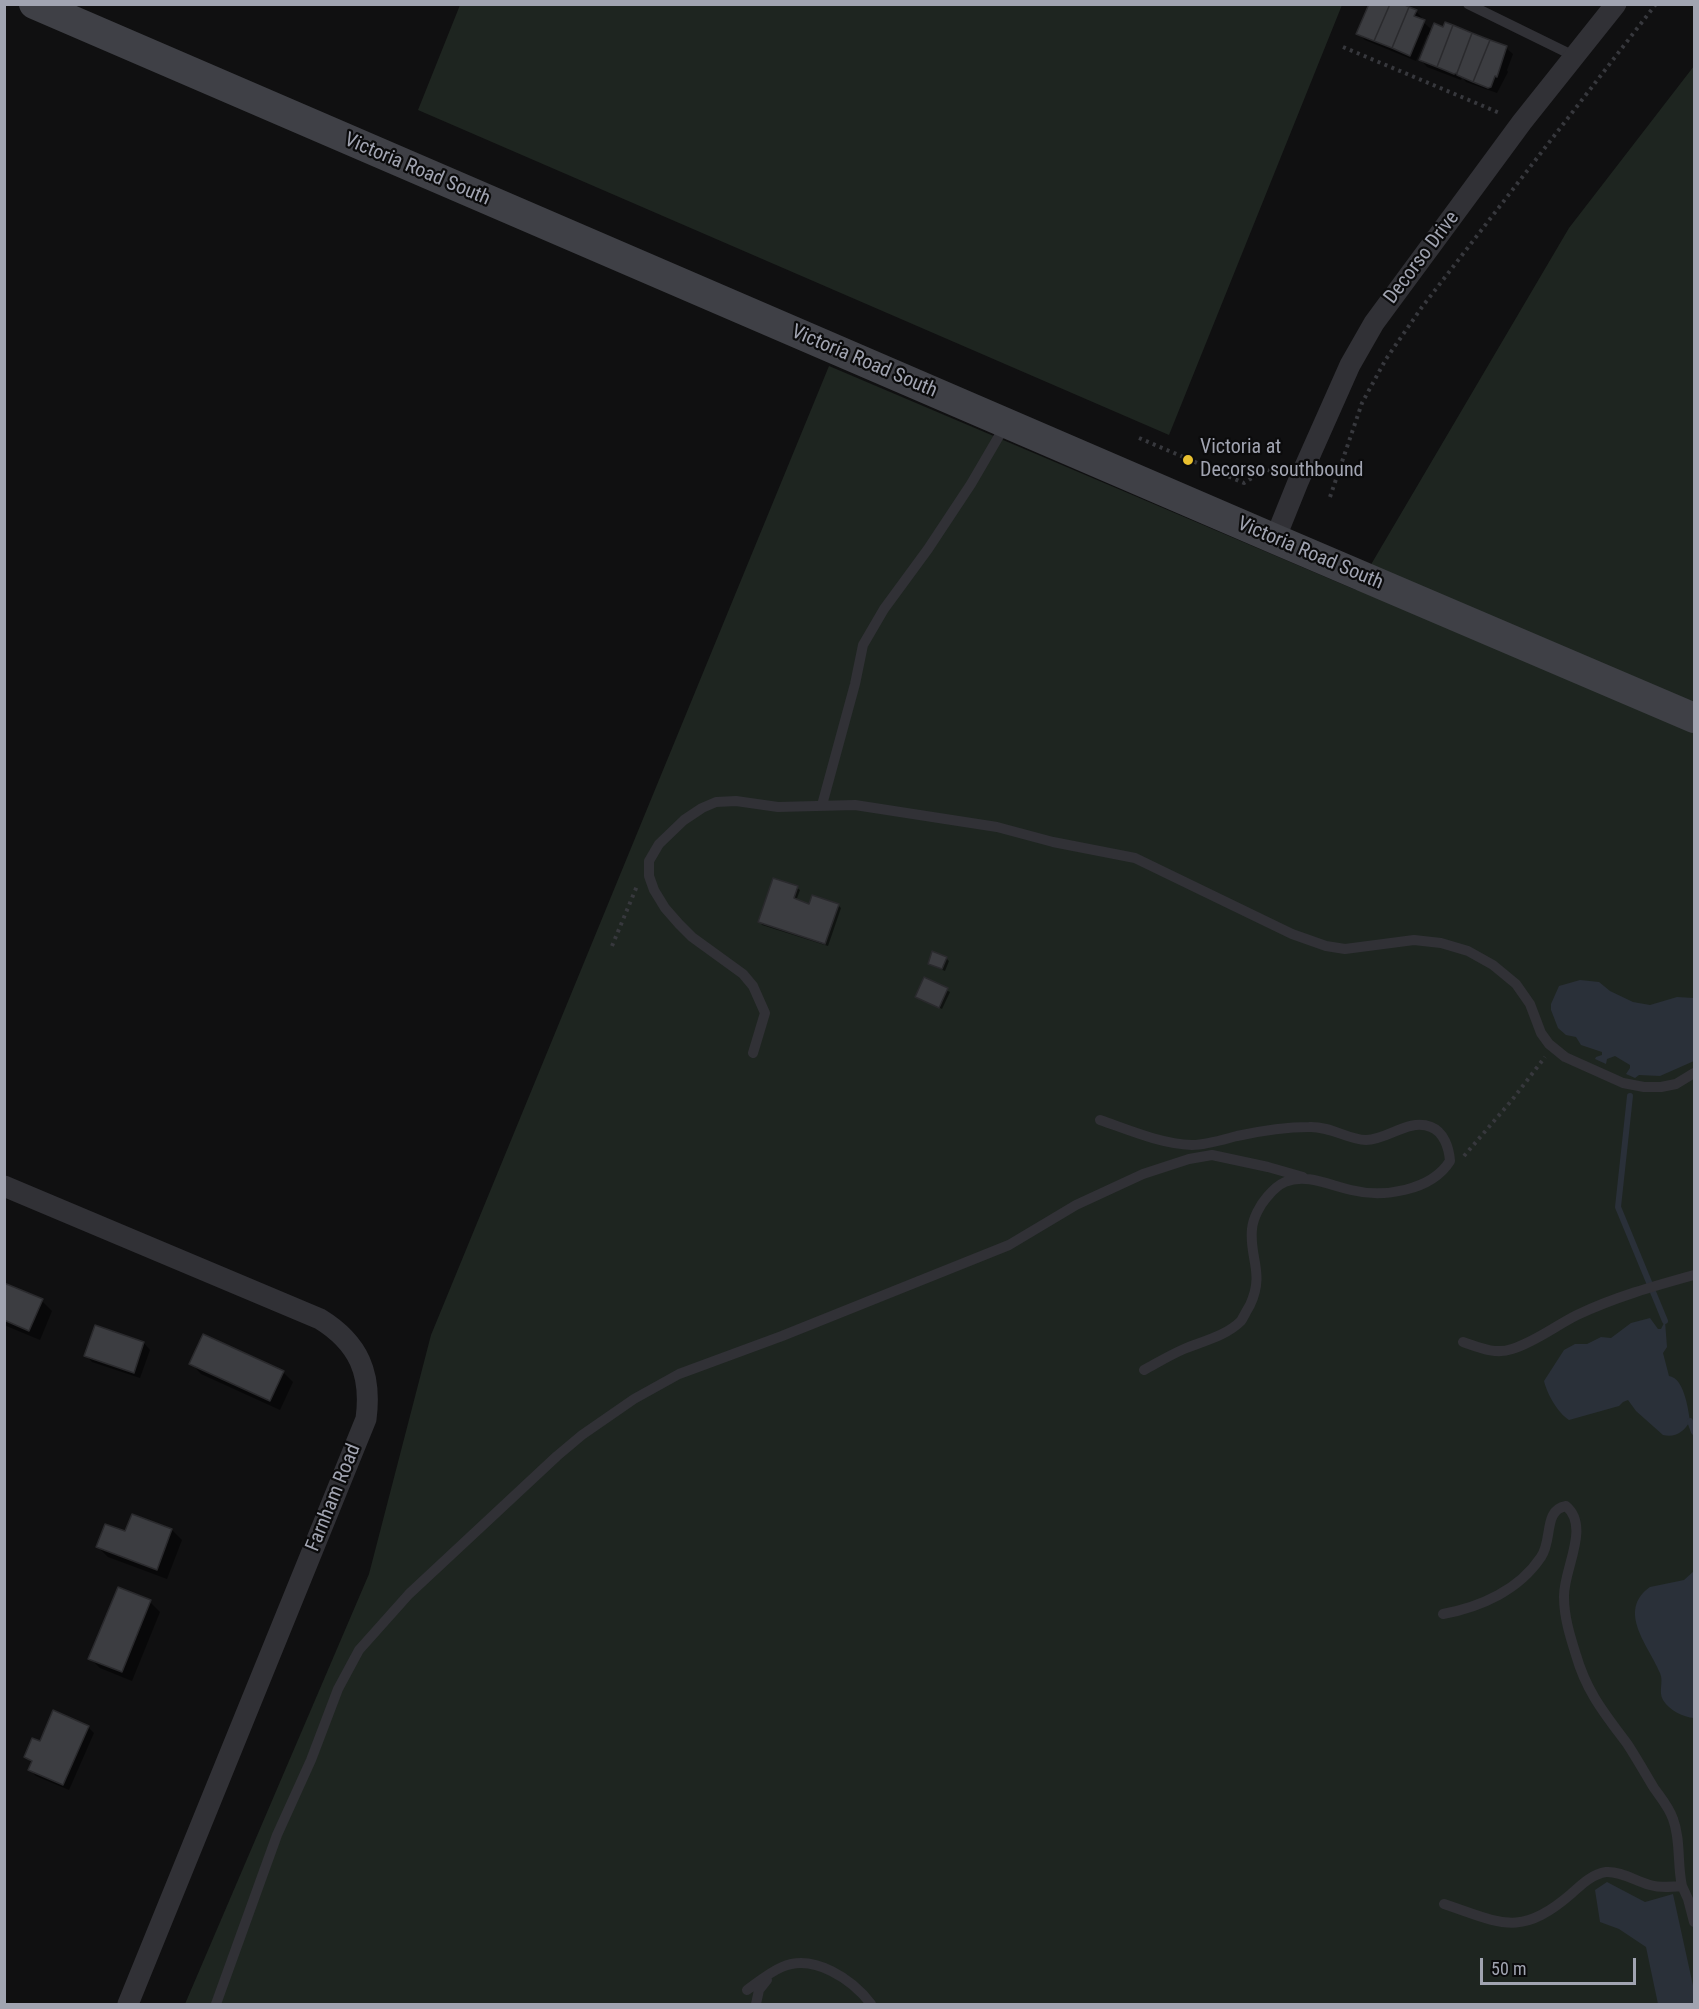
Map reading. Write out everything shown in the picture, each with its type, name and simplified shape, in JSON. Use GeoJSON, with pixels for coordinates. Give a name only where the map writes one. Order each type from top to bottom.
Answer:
{"type":"FeatureCollection","features":[{"type":"Feature","properties":{"kind":"main road","name":"Victoria Road South"},"geometry":{"type":"LineString","coordinates":[[34,4],[1695,718]]}},
{"type":"Feature","properties":{"kind":"street","name":"Decorso Drive"},"geometry":{"type":"LineString","coordinates":[[1275,539],[1350,365],[1374,323],[1522,122],[1616,4]]}},
{"type":"Feature","properties":{"kind":"street","name":"Farnham Road"},"geometry":{"type":"LineString","coordinates":[[4,1186],[320,1320],[339,1331],[360,1361],[367,1378],[369,1399],[366,1419],[128,2004]]}},
{"type":"Feature","properties":{"kind":"lane"},"geometry":{"type":"LineString","coordinates":[[1468,4],[1574,56]]}},
{"type":"Feature","properties":{"kind":"lane"},"geometry":{"type":"LineString","coordinates":[[822,805],[855,684],[863,645],[884,609],[972,484],[1006,423]]}},
{"type":"Feature","properties":{"kind":"lane"},"geometry":{"type":"LineString","coordinates":[[753,1053],[765,1013],[756,992],[743,974],[692,937],[665,908],[649,876],[649,861],[659,844],[702,808],[716,802],[736,801],[778,807],[855,805],[997,827],[1053,842],[1135,858],[1292,934],[1326,946],[1345,949],[1414,940],[1441,943],[1468,951],[1493,965],[1516,984],[1530,1004],[1541,1033],[1552,1047],[1565,1057],[1623,1083],[1660,1087],[1676,1084],[1695,1073]]}},
{"type":"Feature","properties":{"kind":"lane"},"geometry":{"type":"LineString","coordinates":[[216,2004],[277,1835],[311,1760],[338,1689],[359,1650],[409,1594],[582,1435],[656,1385],[679,1374],[782,1336],[1009,1245],[1076,1205],[1143,1174],[1189,1159],[1212,1155],[1370,1193],[1416,1186],[1436,1176],[1450,1161],[1444,1138],[1434,1127],[1421,1124],[1404,1127],[1373,1140],[1356,1139],[1337,1131],[1310,1127],[1269,1131],[1192,1145],[1158,1138],[1100,1120]]}},
{"type":"Feature","properties":{"kind":"lane"},"geometry":{"type":"LineString","coordinates":[[1144,1370],[1167,1357],[1209,1341],[1241,1320],[1255,1294],[1257,1280],[1252,1227],[1257,1213],[1275,1188],[1284,1182],[1303,1177]]}},
{"type":"Feature","properties":{"kind":"lane"},"geometry":{"type":"LineString","coordinates":[[1462,1342],[1488,1350],[1511,1350],[1576,1316],[1625,1294],[1695,1275]]}},
{"type":"Feature","properties":{"kind":"lane"},"geometry":{"type":"LineString","coordinates":[[1443,1614],[1481,1604],[1517,1582],[1532,1569],[1546,1549],[1553,1513],[1560,1507],[1566,1506],[1572,1511],[1577,1522],[1576,1537],[1564,1598],[1569,1630],[1577,1658],[1598,1706],[1629,1747],[1671,1813],[1676,1829],[1678,1869],[1695,1922]]}},
{"type":"Feature","properties":{"kind":"lane"},"geometry":{"type":"LineString","coordinates":[[1444,1904],[1508,1923],[1530,1920],[1544,1915],[1586,1881],[1606,1872],[1651,1885],[1682,1886]]}},
{"type":"Feature","properties":{"kind":"lane"},"geometry":{"type":"LineString","coordinates":[[747,1990],[781,1967],[800,1964],[837,1973],[861,1991],[871,2004]]}},
{"type":"Feature","properties":{"kind":"lane"},"geometry":{"type":"LineString","coordinates":[[756,2004],[759,1990],[781,1967]]}},
{"type":"Feature","properties":{"kind":"path"},"geometry":{"type":"LineString","coordinates":[[1330,497],[1362,403],[1386,359],[1422,307],[1656,4]]}},
{"type":"Feature","properties":{"kind":"path"},"geometry":{"type":"LineString","coordinates":[[1343,47],[1522,122]]}},
{"type":"Feature","properties":{"kind":"path"},"geometry":{"type":"LineString","coordinates":[[1139,438],[1244,483],[1266,469],[1281,475]]}},
{"type":"Feature","properties":{"kind":"path"},"geometry":{"type":"LineString","coordinates":[[612,946],[649,861]]}},
{"type":"Feature","properties":{"kind":"path"},"geometry":{"type":"LineString","coordinates":[[1436,1176],[1458,1162],[1469,1150],[1532,1076],[1552,1047]]}},
{"type":"Feature","properties":{"kind":"shaded area"},"geometry":{"type":"Polygon","coordinates":[[[460,4],[1342,5],[1169,435],[418,110],[460,4]]]}},
{"type":"Feature","properties":{"kind":"shaded area"},"geometry":{"type":"Polygon","coordinates":[[[1694,66],[1694,2004],[185,2004],[369,1574],[431,1335],[829,366],[1356,590],[1569,228],[1694,66]]]}},
{"type":"Feature","properties":{"kind":"shaded area"},"geometry":{"type":"Polygon","coordinates":[[[1580,980],[1599,982],[1610,991],[1633,1002],[1650,1005],[1677,997],[1694,998],[1694,1061],[1660,1076],[1639,1075],[1635,1078],[1626,1074],[1630,1065],[1615,1056],[1607,1059],[1606,1064],[1595,1059],[1602,1055],[1602,1052],[1581,1045],[1576,1037],[1566,1035],[1558,1028],[1551,1010],[1551,1004],[1559,986],[1580,980]]]}},
{"type":"Feature","properties":{"kind":"shaded area"},"geometry":{"type":"Polygon","coordinates":[[[1650,1318],[1658,1329],[1661,1329],[1665,1321],[1667,1347],[1663,1353],[1669,1376],[1678,1382],[1684,1394],[1690,1421],[1685,1428],[1675,1435],[1663,1435],[1636,1411],[1628,1400],[1619,1406],[1569,1420],[1565,1417],[1554,1403],[1544,1381],[1564,1350],[1575,1344],[1587,1344],[1601,1337],[1611,1338],[1631,1323],[1650,1318]]]}},
{"type":"Feature","properties":{"kind":"shaded area"},"geometry":{"type":"Polygon","coordinates":[[[1694,1571],[1694,1718],[1677,1713],[1663,1700],[1660,1673],[1638,1629],[1635,1618],[1640,1596],[1650,1587],[1684,1580],[1694,1571]]]}},
{"type":"Feature","properties":{"kind":"shaded area"},"geometry":{"type":"Polygon","coordinates":[[[1607,1882],[1645,1902],[1673,1894],[1694,1990],[1693,2004],[1658,2004],[1646,1947],[1619,1929],[1600,1922],[1595,1890],[1607,1882]]]}},
{"type":"Feature","properties":{"kind":"building"},"geometry":{"type":"Polygon","coordinates":[[[1369,4],[1390,4],[1374,41],[1356,34],[1369,4]]]}},
{"type":"Feature","properties":{"kind":"building"},"geometry":{"type":"Polygon","coordinates":[[[1390,4],[1403,4],[1409,7],[1392,48],[1374,41],[1390,4]]]}},
{"type":"Feature","properties":{"kind":"building"},"geometry":{"type":"Polygon","coordinates":[[[1409,7],[1417,10],[1414,16],[1425,20],[1410,56],[1392,48],[1409,7]]]}},
{"type":"Feature","properties":{"kind":"building"},"geometry":{"type":"Polygon","coordinates":[[[1445,22],[1453,25],[1437,67],[1419,60],[1434,23],[1443,27],[1445,22]]]}},
{"type":"Feature","properties":{"kind":"building"},"geometry":{"type":"Polygon","coordinates":[[[1453,25],[1472,33],[1457,73],[1454,74],[1437,67],[1453,25]]]}},
{"type":"Feature","properties":{"kind":"building"},"geometry":{"type":"Polygon","coordinates":[[[1472,33],[1490,40],[1473,82],[1457,75],[1472,33]]]}},
{"type":"Feature","properties":{"kind":"building"},"geometry":{"type":"Polygon","coordinates":[[[1490,40],[1507,46],[1497,77],[1495,76],[1491,87],[1488,88],[1473,82],[1490,40]]]}},
{"type":"Feature","properties":{"kind":"building"},"geometry":{"type":"Polygon","coordinates":[[[773,878],[798,886],[794,898],[809,904],[812,895],[839,904],[825,944],[758,922],[773,878]]]}},
{"type":"Feature","properties":{"kind":"building"},"geometry":{"type":"Polygon","coordinates":[[[932,951],[947,957],[942,969],[928,964],[932,951]]]}},
{"type":"Feature","properties":{"kind":"building"},"geometry":{"type":"Polygon","coordinates":[[[924,977],[948,988],[939,1008],[915,997],[924,977]]]}},
{"type":"Feature","properties":{"kind":"building"},"geometry":{"type":"Polygon","coordinates":[[[4,1283],[43,1299],[29,1331],[4,1320],[4,1283]]]}},
{"type":"Feature","properties":{"kind":"building"},"geometry":{"type":"Polygon","coordinates":[[[95,1325],[144,1342],[134,1373],[84,1356],[95,1325]]]}},
{"type":"Feature","properties":{"kind":"building"},"geometry":{"type":"Polygon","coordinates":[[[203,1334],[284,1371],[270,1401],[189,1364],[203,1334]]]}},
{"type":"Feature","properties":{"kind":"building"},"geometry":{"type":"Polygon","coordinates":[[[132,1514],[172,1529],[157,1570],[96,1547],[105,1524],[125,1531],[132,1514]]]}},
{"type":"Feature","properties":{"kind":"building"},"geometry":{"type":"Polygon","coordinates":[[[118,1587],[151,1600],[122,1672],[88,1659],[118,1587]]]}},
{"type":"Feature","properties":{"kind":"building"},"geometry":{"type":"Polygon","coordinates":[[[53,1710],[89,1726],[63,1785],[28,1770],[32,1761],[24,1757],[32,1738],[40,1741],[53,1710]]]}},
{"type":"Feature","properties":{"kind":"waterway"},"geometry":{"type":"LineString","coordinates":[[1630,1096],[1618,1207],[1665,1321]]}},
{"type":"Feature","properties":{"kind":"waterway"},"geometry":{"type":"LineString","coordinates":[[1690,1421],[1694,1432]]}},
{"type":"Feature","properties":{"kind":"place","name":"Victoria at Decorso southbound"},"geometry":{"type":"Point","coordinates":[1188,460]}}]}
